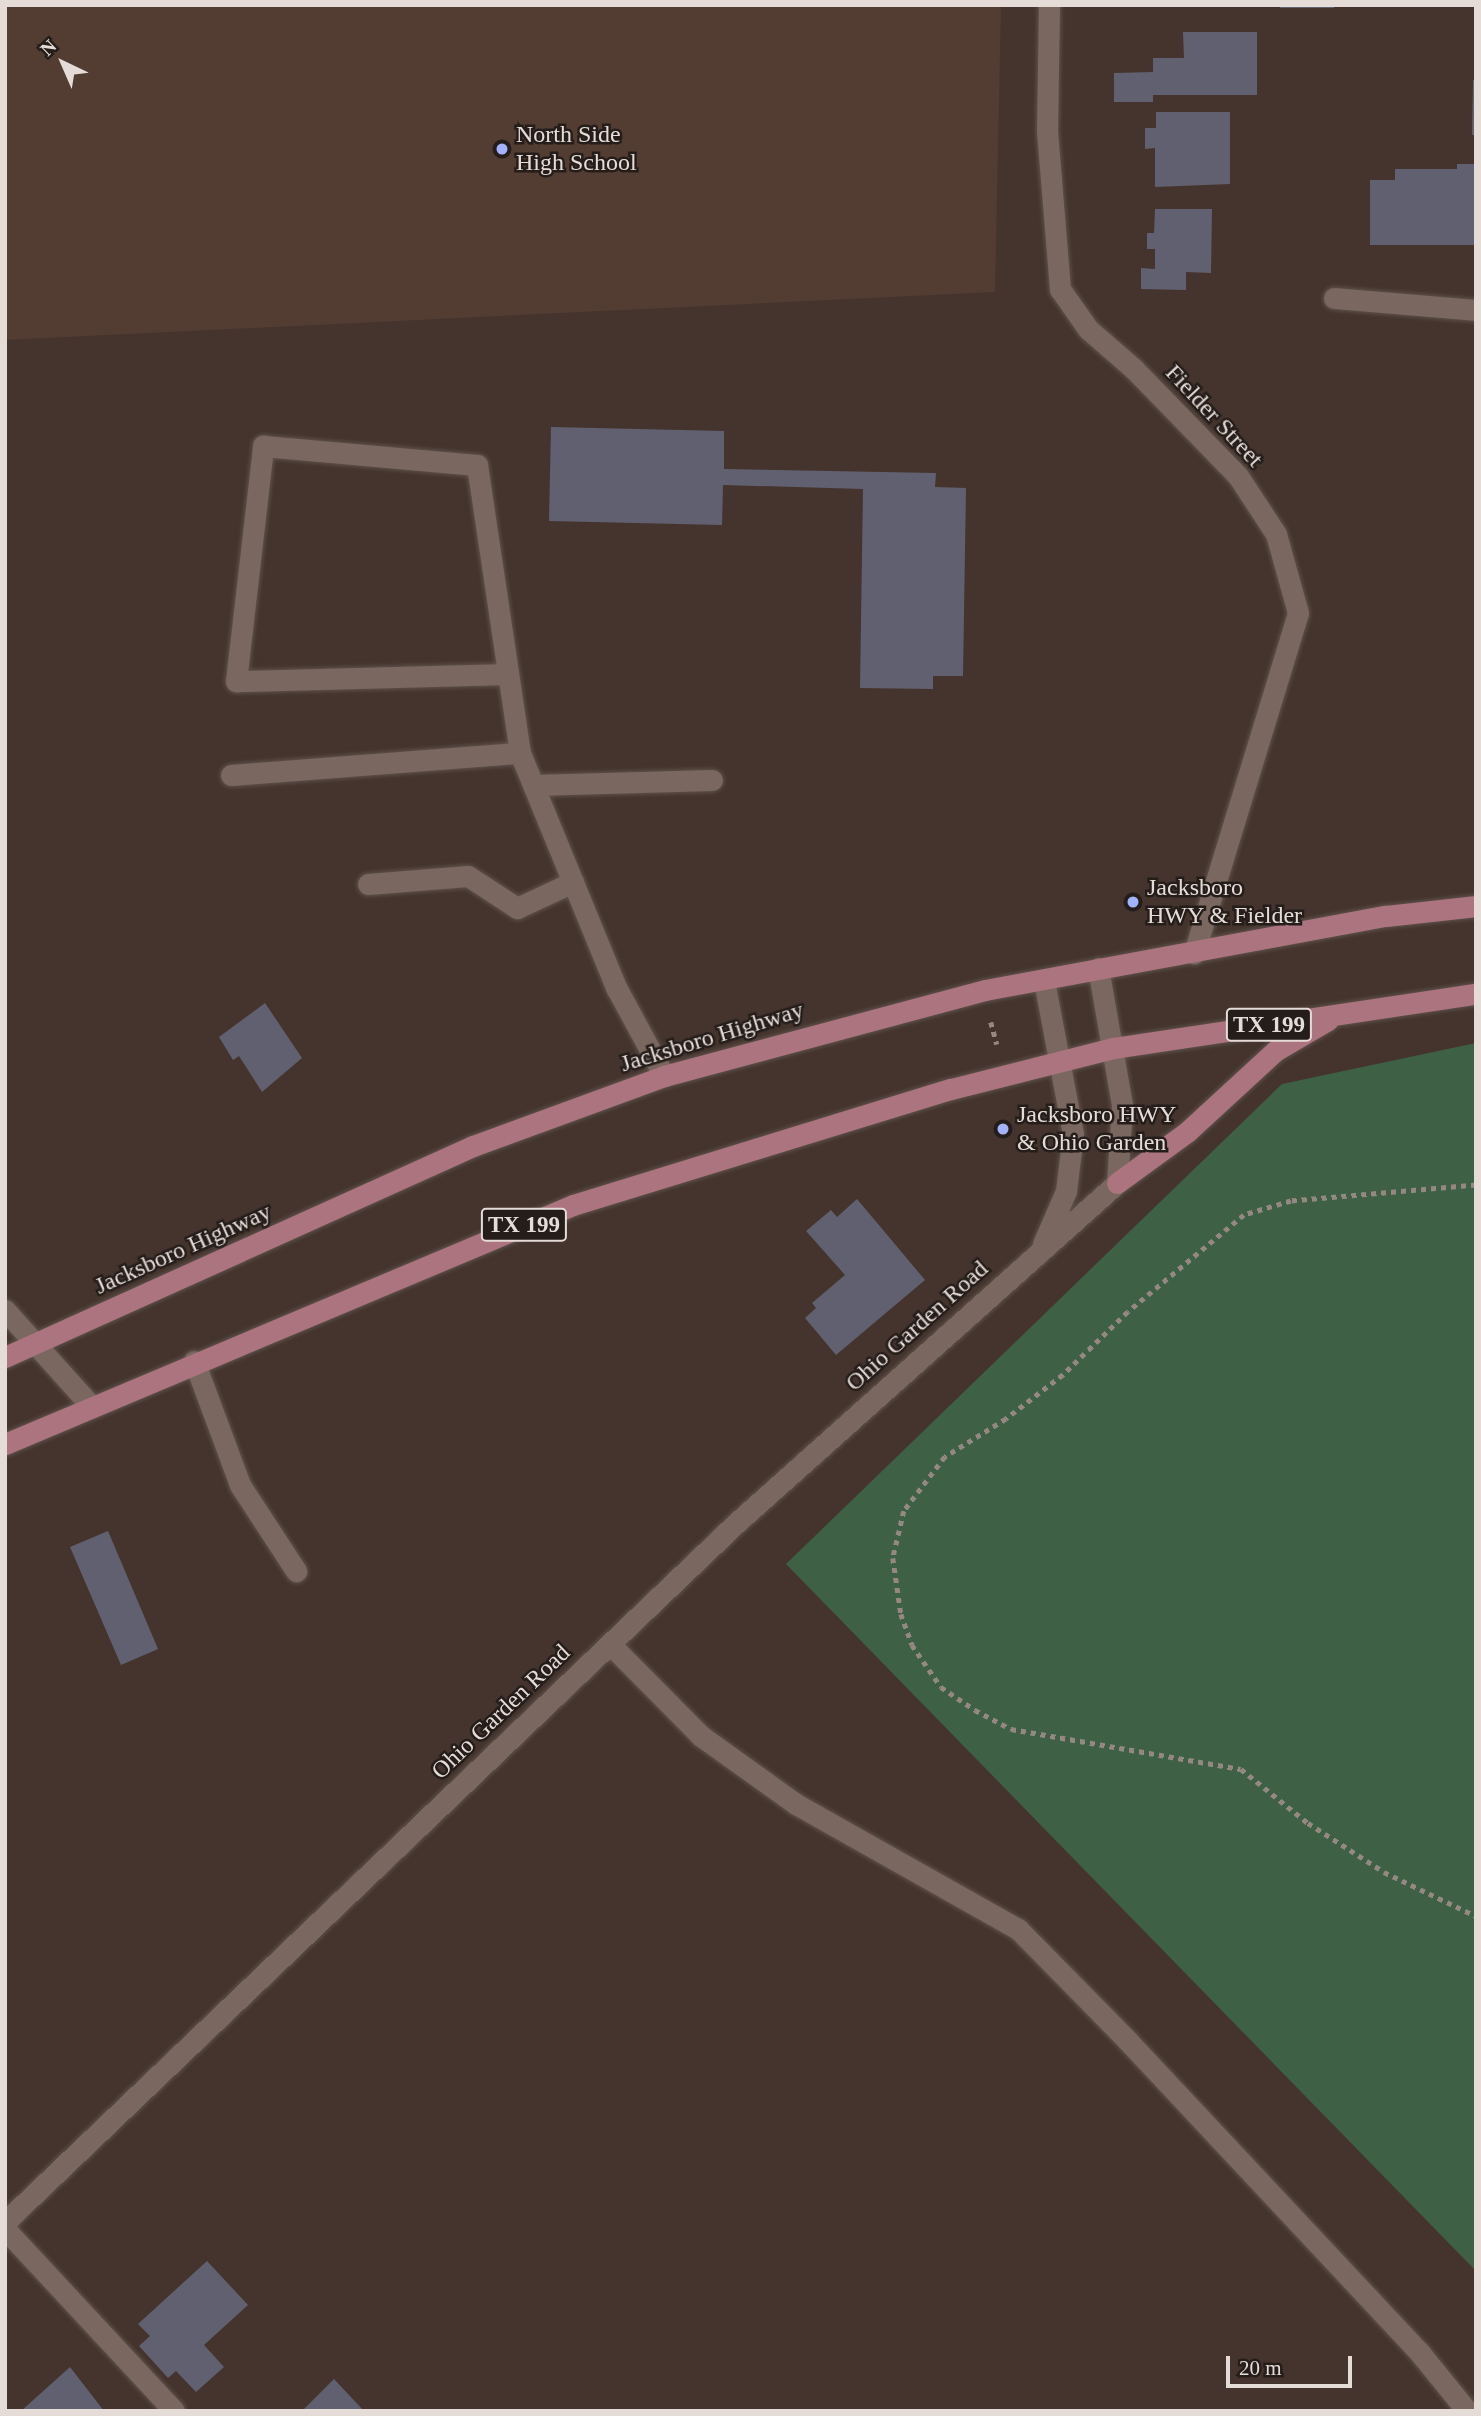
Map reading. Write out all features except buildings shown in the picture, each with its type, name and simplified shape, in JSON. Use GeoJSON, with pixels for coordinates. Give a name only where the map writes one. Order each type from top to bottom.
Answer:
{"type":"FeatureCollection","features":[{"type":"Feature","properties":{"kind":"main road","name":"Jacksboro Highway"},"geometry":{"type":"LineString","coordinates":[[5,1357],[473,1146],[664,1076],[985,990],[1385,916],[1476,906]]}},
{"type":"Feature","properties":{"kind":"main road","name":"TX 199"},"geometry":{"type":"LineString","coordinates":[[5,1444],[194,1361],[573,1205],[951,1089],[1113,1048],[1476,994]]}},
{"type":"Feature","properties":{"kind":"main road"},"geometry":{"type":"LineString","coordinates":[[1116,1183],[1187,1132],[1275,1051],[1338,1014]]}},
{"type":"Feature","properties":{"kind":"street","name":"Fielder Street"},"geometry":{"type":"LineString","coordinates":[[1049,5],[1047,131],[1060,289],[1087,329],[1134,369],[1238,476],[1276,534],[1298,613],[1194,953]]}},
{"type":"Feature","properties":{"kind":"street"},"geometry":{"type":"LineString","coordinates":[[1334,298],[1476,310]]}},
{"type":"Feature","properties":{"kind":"street"},"geometry":{"type":"LineString","coordinates":[[508,674],[236,681],[263,446],[477,465],[520,753],[617,989],[664,1076]]}},
{"type":"Feature","properties":{"kind":"street"},"geometry":{"type":"LineString","coordinates":[[231,775],[520,753]]}},
{"type":"Feature","properties":{"kind":"street"},"geometry":{"type":"LineString","coordinates":[[533,785],[712,780]]}},
{"type":"Feature","properties":{"kind":"street"},"geometry":{"type":"LineString","coordinates":[[368,884],[468,876],[517,908],[573,883]]}},
{"type":"Feature","properties":{"kind":"street"},"geometry":{"type":"LineString","coordinates":[[1098,968],[1122,1105],[1116,1183]]}},
{"type":"Feature","properties":{"kind":"street","name":"Ohio Garden Road"},"geometry":{"type":"LineString","coordinates":[[1041,1249],[1066,1191],[1073,1135],[1063,1061],[1044,979]]}},
{"type":"Feature","properties":{"kind":"street","name":"Ohio Garden Road"},"geometry":{"type":"LineString","coordinates":[[5,2222],[734,1525],[1116,1183]]}},
{"type":"Feature","properties":{"kind":"street"},"geometry":{"type":"LineString","coordinates":[[5,1310],[92,1406]]}},
{"type":"Feature","properties":{"kind":"street"},"geometry":{"type":"LineString","coordinates":[[194,1361],[240,1486],[296,1572]]}},
{"type":"Feature","properties":{"kind":"street"},"geometry":{"type":"LineString","coordinates":[[610,1644],[701,1736],[796,1804],[1018,1929],[1128,2041],[1420,2353],[1467,2411]]}},
{"type":"Feature","properties":{"kind":"street"},"geometry":{"type":"LineString","coordinates":[[5,2229],[174,2411]]}},
{"type":"Feature","properties":{"kind":"path"},"geometry":{"type":"LineString","coordinates":[[990,1018],[999,1054]]}},
{"type":"Feature","properties":{"kind":"path"},"geometry":{"type":"LineString","coordinates":[[1476,1185],[1291,1201],[1244,1215],[1128,1312],[1063,1375],[1006,1419],[945,1457],[904,1511],[894,1558],[901,1614],[912,1646],[941,1687],[975,1710],[1025,1731],[1241,1769],[1308,1823],[1384,1872],[1476,1916]]}},
{"type":"Feature","properties":{"kind":"shaded area","name":"North Side High School"},"geometry":{"type":"Polygon","coordinates":[[[5,5],[1001,5],[995,292],[5,340],[5,5]]]}},
{"type":"Feature","properties":{"kind":"green space"},"geometry":{"type":"Polygon","coordinates":[[[1476,1043],[1476,2271],[786,1564],[1282,1084],[1476,1043]]]}},
{"type":"Feature","properties":{"kind":"place","name":"North Side High School"},"geometry":{"type":"Point","coordinates":[502,149]}},
{"type":"Feature","properties":{"kind":"place","name":"Jacksboro HWY & Fielder"},"geometry":{"type":"Point","coordinates":[1133,902]}},
{"type":"Feature","properties":{"kind":"place","name":"Jacksboro HWY & Ohio Garden"},"geometry":{"type":"Point","coordinates":[1003,1129]}}]}
